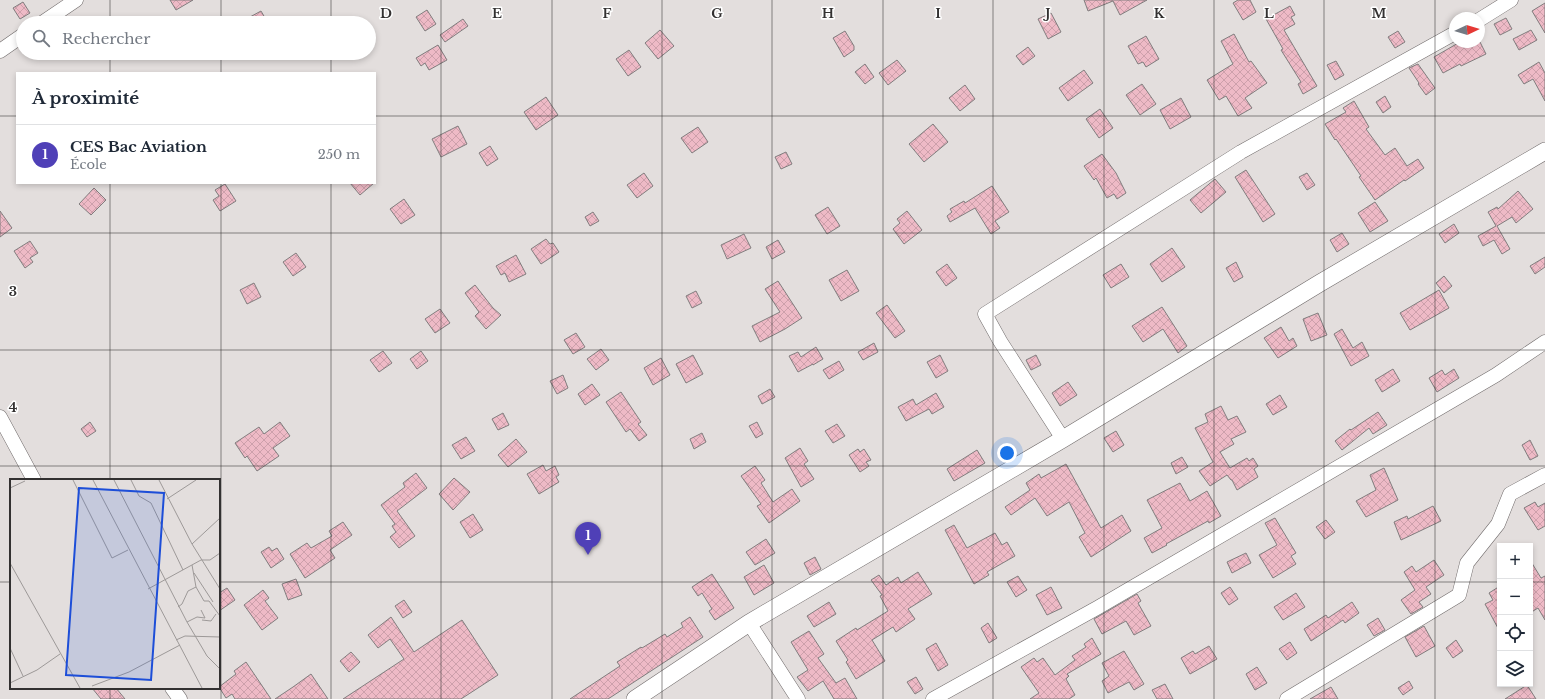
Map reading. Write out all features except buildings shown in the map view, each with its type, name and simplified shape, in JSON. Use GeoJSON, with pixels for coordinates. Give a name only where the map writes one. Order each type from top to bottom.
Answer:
{"type":"FeatureCollection","features":[{"type":"Feature","properties":{"kind":"street"},"geometry":{"type":"LineString","coordinates":[[52,16],[76,0]]}},
{"type":"Feature","properties":{"kind":"street"},"geometry":{"type":"LineString","coordinates":[[1485,16],[1511,0]]}},
{"type":"Feature","properties":{"kind":"street"},"geometry":{"type":"LineString","coordinates":[[1063,439],[1000,341],[985,314],[1241,152],[1449,36]]}},
{"type":"Feature","properties":{"kind":"street"},"geometry":{"type":"LineString","coordinates":[[0,51],[16,41]]}},
{"type":"Feature","properties":{"kind":"street"},"geometry":{"type":"LineString","coordinates":[[635,699],[749,623],[1063,439],[1327,279],[1545,151]]}},
{"type":"Feature","properties":{"kind":"street"},"geometry":{"type":"LineString","coordinates":[[933,699],[1111,600],[1496,376],[1545,342]]}},
{"type":"Feature","properties":{"kind":"street"},"geometry":{"type":"LineString","coordinates":[[0,417],[33,479]]}},
{"type":"Feature","properties":{"kind":"street"},"geometry":{"type":"LineString","coordinates":[[1287,699],[1459,595],[1467,563],[1498,524],[1510,494],[1545,475]]}},
{"type":"Feature","properties":{"kind":"street"},"geometry":{"type":"LineString","coordinates":[[749,623],[798,699]]}},
{"type":"Feature","properties":{"kind":"street"},"geometry":{"type":"LineString","coordinates":[[173,689],[180,699]]}},
{"type":"Feature","properties":{"kind":"place","name":"CES Bac Aviation"},"geometry":{"type":"Point","coordinates":[588,555]}}]}
